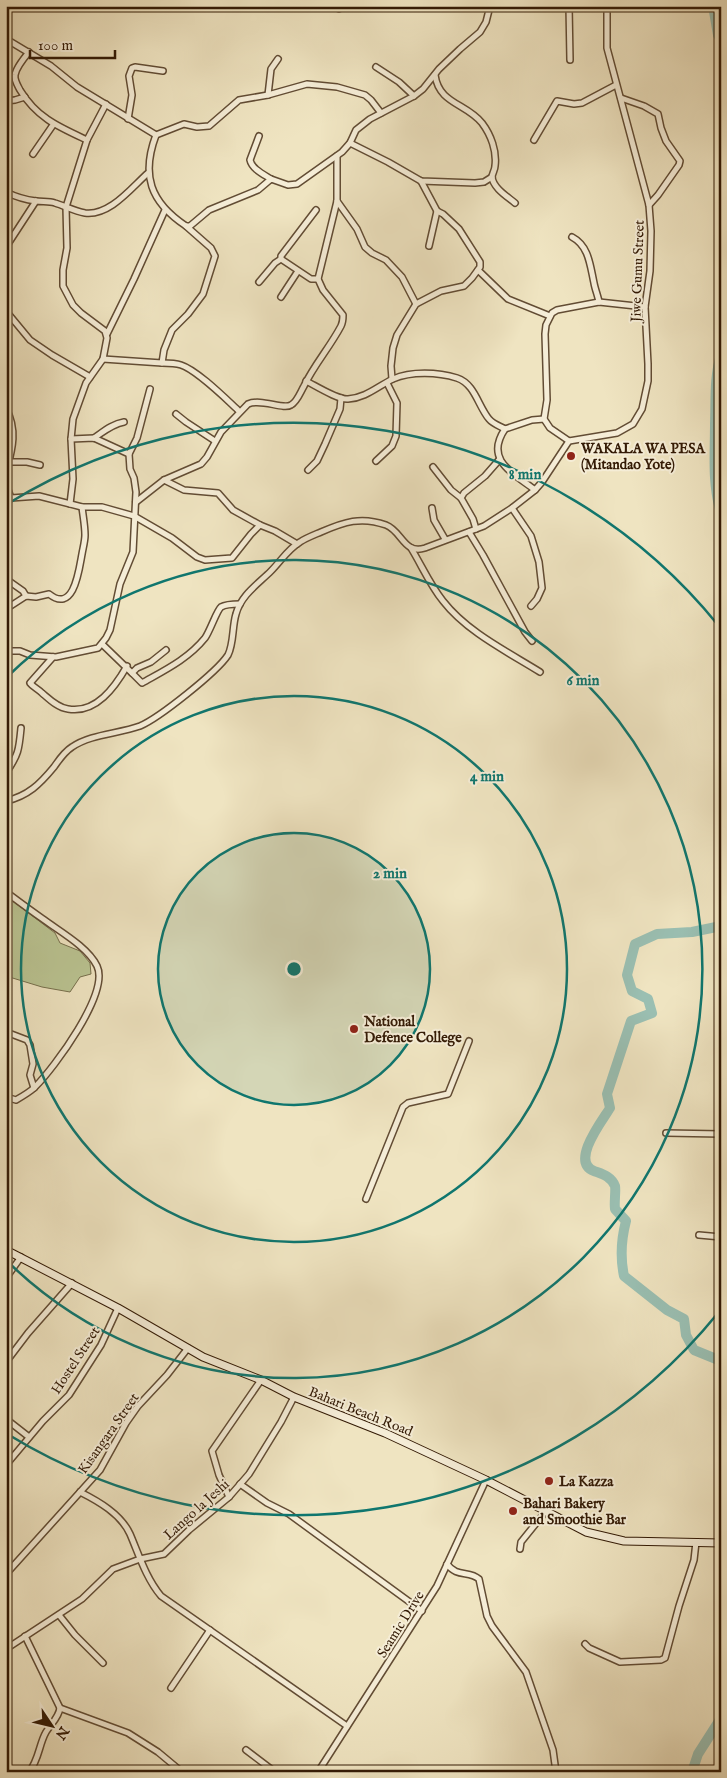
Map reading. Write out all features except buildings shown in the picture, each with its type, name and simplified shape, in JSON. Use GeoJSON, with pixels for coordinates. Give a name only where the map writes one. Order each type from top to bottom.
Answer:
{"type":"FeatureCollection","features":[{"type":"Feature","properties":{"kind":"street"},"geometry":{"type":"LineString","coordinates":[[259,136],[250,160],[253,166],[271,179],[288,185],[297,184],[337,156],[350,143],[356,130],[370,119],[414,96],[460,49],[480,32],[486,22],[490,6]]}},
{"type":"Feature","properties":{"kind":"street"},"geometry":{"type":"LineString","coordinates":[[569,6],[570,60]]}},
{"type":"Feature","properties":{"kind":"street","name":"Jiwe Gumu Street"},"geometry":{"type":"LineString","coordinates":[[568,440],[617,433],[632,424],[642,409],[648,381],[644,306],[650,271],[651,231],[649,205],[607,48],[607,6]]}},
{"type":"Feature","properties":{"kind":"street"},"geometry":{"type":"LineString","coordinates":[[6,39],[51,66],[77,87],[156,135]]}},
{"type":"Feature","properties":{"kind":"street"},"geometry":{"type":"LineString","coordinates":[[29,52],[15,74],[15,79],[25,97],[53,125],[87,140]]}},
{"type":"Feature","properties":{"kind":"street"},"geometry":{"type":"LineString","coordinates":[[268,95],[271,69],[278,60]]}},
{"type":"Feature","properties":{"kind":"street"},"geometry":{"type":"LineString","coordinates":[[376,67],[399,82],[414,96]]}},
{"type":"Feature","properties":{"kind":"street"},"geometry":{"type":"LineString","coordinates":[[128,119],[132,95],[130,76],[132,68],[163,71]]}},
{"type":"Feature","properties":{"kind":"street"},"geometry":{"type":"LineString","coordinates":[[435,75],[436,86],[442,93],[482,123],[494,145],[496,159],[492,177],[496,186],[515,203]]}},
{"type":"Feature","properties":{"kind":"street"},"geometry":{"type":"LineString","coordinates":[[162,363],[170,333],[203,294],[215,256],[211,248],[165,210],[154,194],[148,172],[151,148],[156,135],[184,124],[197,127],[209,126],[239,100],[268,95],[307,84],[337,87],[365,95],[381,113]]}},
{"type":"Feature","properties":{"kind":"street"},"geometry":{"type":"LineString","coordinates":[[534,140],[557,101],[574,104],[582,103],[616,85]]}},
{"type":"Feature","properties":{"kind":"street"},"geometry":{"type":"LineString","coordinates":[[6,101],[25,97]]}},
{"type":"Feature","properties":{"kind":"street"},"geometry":{"type":"LineString","coordinates":[[621,98],[644,106],[658,114],[666,141],[680,161],[667,183],[649,205]]}},
{"type":"Feature","properties":{"kind":"street"},"geometry":{"type":"LineString","coordinates":[[106,104],[87,140],[66,207],[67,248],[63,270],[63,286],[73,305],[81,313],[101,326],[107,334]]}},
{"type":"Feature","properties":{"kind":"street"},"geometry":{"type":"LineString","coordinates":[[33,154],[53,125]]}},
{"type":"Feature","properties":{"kind":"street"},"geometry":{"type":"LineString","coordinates":[[350,143],[420,181],[475,183],[484,182],[492,177]]}},
{"type":"Feature","properties":{"kind":"street"},"geometry":{"type":"LineString","coordinates":[[136,502],[164,480],[201,464],[207,458],[215,441],[239,412],[253,402],[267,402],[287,407],[292,405],[343,320],[343,315],[323,290],[318,280],[337,201],[337,156]]}},
{"type":"Feature","properties":{"kind":"street"},"geometry":{"type":"LineString","coordinates":[[6,192],[36,201],[55,203],[87,213],[104,211],[148,172]]}},
{"type":"Feature","properties":{"kind":"street"},"geometry":{"type":"LineString","coordinates":[[186,226],[193,223],[209,210],[258,190],[271,179]]}},
{"type":"Feature","properties":{"kind":"street"},"geometry":{"type":"LineString","coordinates":[[376,461],[392,446],[396,436],[397,403],[389,381],[393,348],[397,335],[416,304],[441,291],[464,286],[478,270],[480,262],[465,236],[454,224],[437,211],[420,181]]}},
{"type":"Feature","properties":{"kind":"street"},"geometry":{"type":"LineString","coordinates":[[6,247],[36,201]]}},
{"type":"Feature","properties":{"kind":"street"},"geometry":{"type":"LineString","coordinates":[[337,201],[357,229],[365,247],[372,254],[386,260],[402,277],[416,304]]}},
{"type":"Feature","properties":{"kind":"street"},"geometry":{"type":"LineString","coordinates":[[70,504],[73,479],[70,439],[73,419],[79,400],[90,377],[103,359],[107,344],[107,334],[134,280],[165,210]]}},
{"type":"Feature","properties":{"kind":"street"},"geometry":{"type":"LineString","coordinates":[[259,282],[275,263],[281,259],[281,256],[316,210]]}},
{"type":"Feature","properties":{"kind":"street"},"geometry":{"type":"LineString","coordinates":[[429,246],[437,211]]}},
{"type":"Feature","properties":{"kind":"street"},"geometry":{"type":"LineString","coordinates":[[572,236],[579,241],[589,260],[599,302]]}},
{"type":"Feature","properties":{"kind":"street"},"geometry":{"type":"LineString","coordinates":[[281,259],[311,279],[318,280]]}},
{"type":"Feature","properties":{"kind":"street"},"geometry":{"type":"LineString","coordinates":[[478,270],[508,299],[550,316]]}},
{"type":"Feature","properties":{"kind":"street"},"geometry":{"type":"LineString","coordinates":[[281,297],[298,271]]}},
{"type":"Feature","properties":{"kind":"street"},"geometry":{"type":"LineString","coordinates":[[410,548],[420,550],[445,539],[469,532],[491,522],[512,508],[535,490],[568,440],[550,428],[544,419],[547,400],[545,334],[550,316],[557,310],[599,302],[644,306]]}},
{"type":"Feature","properties":{"kind":"street"},"geometry":{"type":"LineString","coordinates":[[6,311],[30,340],[90,377]]}},
{"type":"Feature","properties":{"kind":"street"},"geometry":{"type":"LineString","coordinates":[[103,359],[181,365],[210,385],[239,412]]}},
{"type":"Feature","properties":{"kind":"street"},"geometry":{"type":"LineString","coordinates":[[306,381],[347,399],[362,396],[404,375],[433,373],[458,378],[469,387],[489,419],[505,429]]}},
{"type":"Feature","properties":{"kind":"street"},"geometry":{"type":"LineString","coordinates":[[6,651],[20,651],[30,655],[53,657],[98,648],[110,630],[120,584],[133,552],[136,502],[129,454],[136,438],[150,389]]}},
{"type":"Feature","properties":{"kind":"street"},"geometry":{"type":"LineString","coordinates":[[308,470],[317,461],[325,444],[340,409],[341,398]]}},
{"type":"Feature","properties":{"kind":"street"},"geometry":{"type":"LineString","coordinates":[[6,408],[14,429],[14,442],[6,473]]}},
{"type":"Feature","properties":{"kind":"street"},"geometry":{"type":"LineString","coordinates":[[176,414],[215,441]]}},
{"type":"Feature","properties":{"kind":"street"},"geometry":{"type":"LineString","coordinates":[[535,490],[499,460],[497,444],[505,429],[532,420],[544,419]]}},
{"type":"Feature","properties":{"kind":"street"},"geometry":{"type":"LineString","coordinates":[[94,438],[117,423],[124,422]]}},
{"type":"Feature","properties":{"kind":"street"},"geometry":{"type":"LineString","coordinates":[[70,439],[94,438],[129,454]]}},
{"type":"Feature","properties":{"kind":"street"},"geometry":{"type":"LineString","coordinates":[[461,498],[499,460]]}},
{"type":"Feature","properties":{"kind":"street"},"geometry":{"type":"LineString","coordinates":[[10,462],[27,462],[40,465]]}},
{"type":"Feature","properties":{"kind":"street"},"geometry":{"type":"LineString","coordinates":[[433,467],[451,490],[461,498],[473,519],[476,529]]}},
{"type":"Feature","properties":{"kind":"street"},"geometry":{"type":"LineString","coordinates":[[164,480],[184,490],[218,493],[229,506],[297,544]]}},
{"type":"Feature","properties":{"kind":"street"},"geometry":{"type":"LineString","coordinates":[[6,484],[8,500],[39,496],[82,508],[102,506],[134,516],[172,538],[197,557],[205,560],[232,558],[260,525]]}},
{"type":"Feature","properties":{"kind":"street"},"geometry":{"type":"LineString","coordinates":[[9,607],[26,596],[36,597],[49,594],[62,599],[70,595],[79,575],[85,535],[82,508]]}},
{"type":"Feature","properties":{"kind":"street"},"geometry":{"type":"LineString","coordinates":[[432,508],[434,520],[445,539]]}},
{"type":"Feature","properties":{"kind":"street"},"geometry":{"type":"LineString","coordinates":[[512,508],[532,536],[539,562],[542,588],[538,599],[531,606]]}},
{"type":"Feature","properties":{"kind":"street"},"geometry":{"type":"LineString","coordinates":[[6,801],[28,793],[36,787],[61,757],[74,746],[87,740],[146,723],[192,690],[228,655],[236,613],[250,590],[271,571],[287,551],[297,544],[345,522],[356,520],[387,525],[394,529],[410,548],[444,603],[469,627],[540,672]]}},
{"type":"Feature","properties":{"kind":"street"},"geometry":{"type":"LineString","coordinates":[[469,532],[525,632],[532,641]]}},
{"type":"Feature","properties":{"kind":"street"},"geometry":{"type":"LineString","coordinates":[[6,579],[26,596]]}},
{"type":"Feature","properties":{"kind":"street"},"geometry":{"type":"LineString","coordinates":[[102,644],[127,666],[142,683],[180,662],[205,638],[220,608],[240,604]]}},
{"type":"Feature","properties":{"kind":"street"},"geometry":{"type":"LineString","coordinates":[[132,673],[137,668],[151,662],[166,650]]}},
{"type":"Feature","properties":{"kind":"street"},"geometry":{"type":"LineString","coordinates":[[53,657],[30,683],[48,699],[69,710],[100,702],[117,682],[127,666]]}},
{"type":"Feature","properties":{"kind":"street"},"geometry":{"type":"LineString","coordinates":[[6,772],[20,750],[21,728]]}},
{"type":"Feature","properties":{"kind":"street"},"geometry":{"type":"LineString","coordinates":[[6,892],[84,950],[97,966],[100,978],[93,1002],[60,1058],[34,1088],[16,1100],[6,1097]]}},
{"type":"Feature","properties":{"kind":"street"},"geometry":{"type":"LineString","coordinates":[[6,1032],[27,1040],[30,1045],[33,1064],[30,1075],[34,1088]]}},
{"type":"Feature","properties":{"kind":"street"},"geometry":{"type":"LineString","coordinates":[[366,1199],[403,1107],[408,1103],[448,1094],[469,1041]]}},
{"type":"Feature","properties":{"kind":"street"},"geometry":{"type":"LineString","coordinates":[[666,1133],[721,1134]]}},
{"type":"Feature","properties":{"kind":"street"},"geometry":{"type":"LineString","coordinates":[[699,1235],[721,1237]]}},
{"type":"Feature","properties":{"kind":"street","name":"Bahari Beach Road"},"geometry":{"type":"LineString","coordinates":[[6,1250],[72,1283],[203,1357],[261,1380],[294,1397],[385,1433],[486,1480],[586,1532],[624,1541],[721,1543]]}},
{"type":"Feature","properties":{"kind":"street"},"geometry":{"type":"LineString","coordinates":[[6,1278],[21,1257]]}},
{"type":"Feature","properties":{"kind":"street"},"geometry":{"type":"LineString","coordinates":[[6,1362],[28,1333],[72,1283]]}},
{"type":"Feature","properties":{"kind":"street","name":"Hostel Street"},"geometry":{"type":"LineString","coordinates":[[6,1464],[69,1395],[101,1345],[118,1308]]}},
{"type":"Feature","properties":{"kind":"street","name":"Kisangara Street"},"geometry":{"type":"LineString","coordinates":[[6,1574],[100,1470],[126,1423],[188,1348]]}},
{"type":"Feature","properties":{"kind":"street"},"geometry":{"type":"LineString","coordinates":[[229,1497],[212,1452],[261,1380]]}},
{"type":"Feature","properties":{"kind":"street","name":"Lango la Jeshi"},"geometry":{"type":"LineString","coordinates":[[6,1649],[82,1599],[110,1572],[140,1559],[164,1554],[189,1530],[229,1497],[240,1484],[281,1422],[294,1397]]}},
{"type":"Feature","properties":{"kind":"street"},"geometry":{"type":"LineString","coordinates":[[6,1420],[29,1437]]}},
{"type":"Feature","properties":{"kind":"street","name":"Seamic Drive"},"geometry":{"type":"LineString","coordinates":[[318,1772],[437,1586],[486,1480]]}},
{"type":"Feature","properties":{"kind":"street"},"geometry":{"type":"LineString","coordinates":[[240,1484],[267,1503],[289,1514],[422,1611]]}},
{"type":"Feature","properties":{"kind":"street"},"geometry":{"type":"LineString","coordinates":[[80,1492],[104,1504],[118,1518],[130,1534],[132,1543],[149,1579],[161,1596],[347,1726]]}},
{"type":"Feature","properties":{"kind":"street"},"geometry":{"type":"LineString","coordinates":[[520,1549],[522,1542],[546,1511]]}},
{"type":"Feature","properties":{"kind":"street"},"geometry":{"type":"LineString","coordinates":[[585,1644],[589,1648],[620,1662],[661,1660],[665,1658],[694,1560],[696,1542]]}},
{"type":"Feature","properties":{"kind":"street"},"geometry":{"type":"LineString","coordinates":[[447,1564],[456,1573],[474,1576],[479,1579],[484,1605],[490,1621],[526,1672],[553,1750],[556,1772]]}},
{"type":"Feature","properties":{"kind":"street"},"geometry":{"type":"LineString","coordinates":[[59,1615],[75,1635],[103,1663]]}},
{"type":"Feature","properties":{"kind":"street"},"geometry":{"type":"LineString","coordinates":[[171,1688],[210,1630]]}},
{"type":"Feature","properties":{"kind":"street"},"geometry":{"type":"LineString","coordinates":[[25,1636],[60,1708],[58,1715],[46,1732],[34,1765],[29,1772]]}},
{"type":"Feature","properties":{"kind":"street"},"geometry":{"type":"LineString","coordinates":[[60,1708],[128,1733],[158,1752],[182,1772]]}},
{"type":"Feature","properties":{"kind":"street"},"geometry":{"type":"LineString","coordinates":[[246,1750],[275,1772]]}},
{"type":"Feature","properties":{"kind":"green space"},"geometry":{"type":"Polygon","coordinates":[[[6,896],[55,933],[60,943],[80,951],[90,963],[91,974],[80,977],[70,992],[42,987],[6,976],[6,896]]]}},
{"type":"Feature","properties":{"kind":"waterway"},"geometry":{"type":"LineString","coordinates":[[713,6],[718,35],[721,40]]}},
{"type":"Feature","properties":{"kind":"waterway"},"geometry":{"type":"LineString","coordinates":[[721,355],[716,389],[715,458],[716,491],[721,513]]}},
{"type":"Feature","properties":{"kind":"waterway"},"geometry":{"type":"LineString","coordinates":[[721,926],[692,932],[657,934],[635,944],[627,975],[632,991],[648,999],[652,1013],[631,1021],[607,1094],[610,1108],[590,1141],[585,1159],[587,1166],[609,1178],[615,1186],[615,1209],[626,1221],[622,1248],[624,1276],[667,1310],[684,1319],[686,1335],[694,1350],[721,1361]]}},
{"type":"Feature","properties":{"kind":"waterway"},"geometry":{"type":"LineString","coordinates":[[692,1772],[698,1754],[721,1718]]}},
{"type":"Feature","properties":{"kind":"place","name":"WAKALA WA PESA (Mitandao Yote)"},"geometry":{"type":"Point","coordinates":[571,456]}},
{"type":"Feature","properties":{"kind":"place","name":"National Defence College"},"geometry":{"type":"Point","coordinates":[354,1029]}},
{"type":"Feature","properties":{"kind":"place","name":"La Kazza"},"geometry":{"type":"Point","coordinates":[549,1481]}},
{"type":"Feature","properties":{"kind":"place","name":"Bahari Bakery and Smoothie Bar"},"geometry":{"type":"Point","coordinates":[513,1511]}}]}
